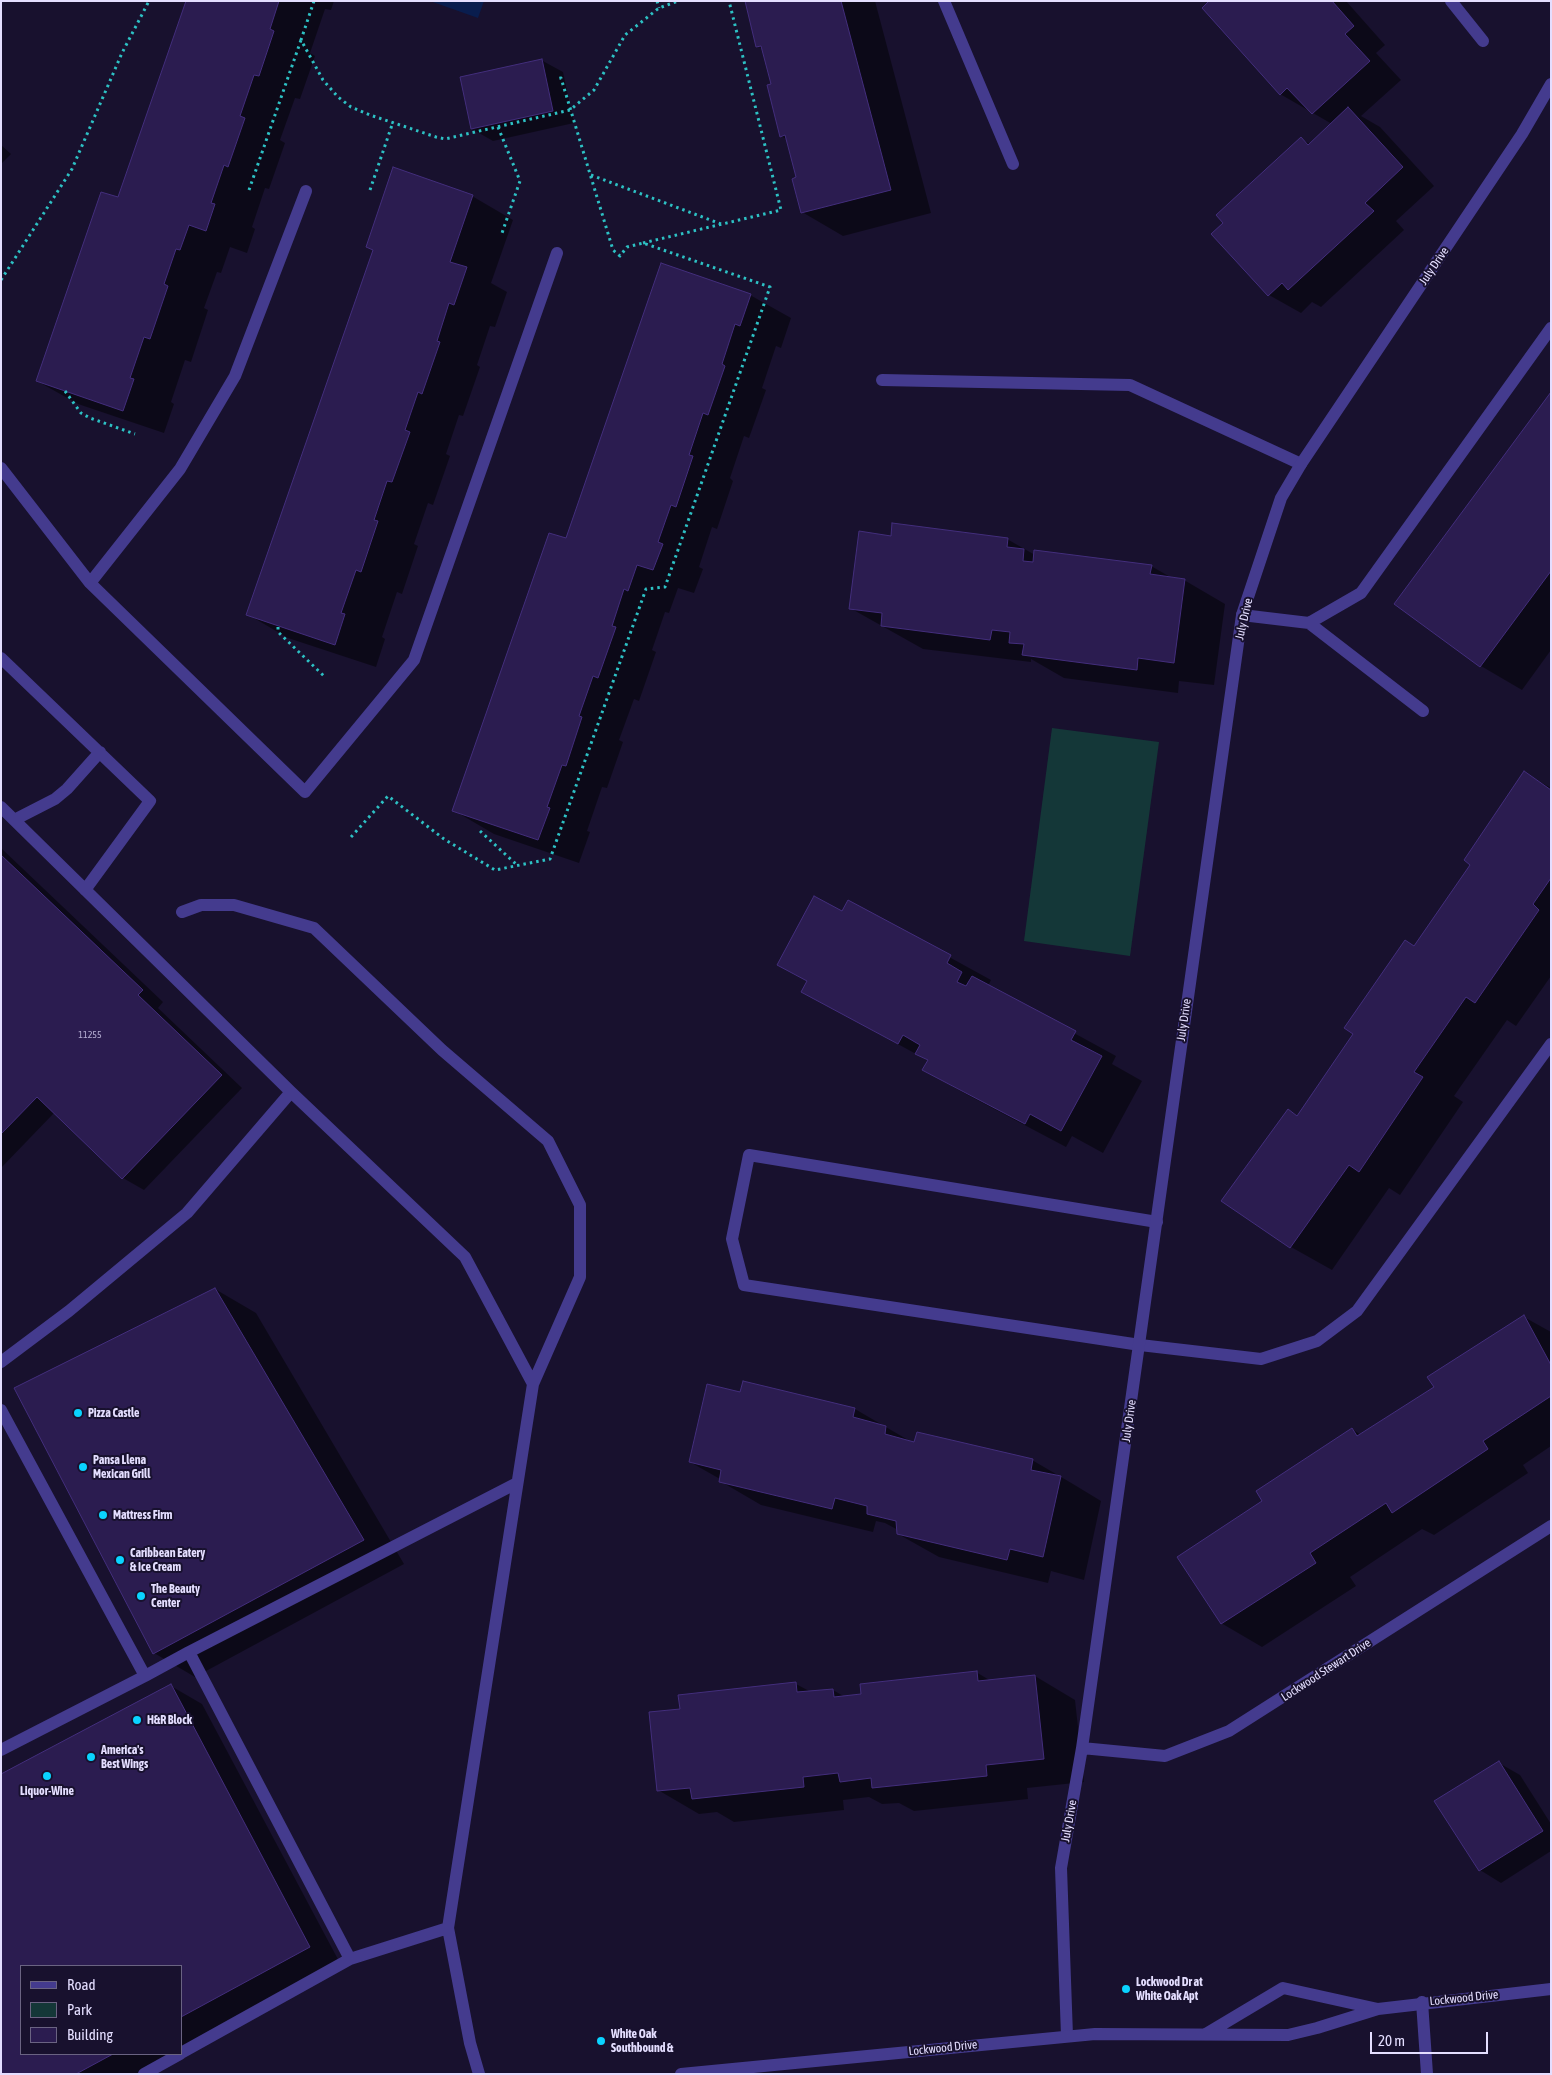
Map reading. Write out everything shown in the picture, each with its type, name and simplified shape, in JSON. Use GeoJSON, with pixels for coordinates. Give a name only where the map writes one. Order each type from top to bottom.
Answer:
{"type":"FeatureCollection","features":[{"type":"Feature","properties":{"kind":"street"},"geometry":{"type":"LineString","coordinates":[[944,1],[1014,164]]}},
{"type":"Feature","properties":{"kind":"street"},"geometry":{"type":"LineString","coordinates":[[1451,1],[1483,40]]}},
{"type":"Feature","properties":{"kind":"street","name":"July Drive"},"geometry":{"type":"LineString","coordinates":[[1067,2036],[1061,1868],[1082,1748],[1242,616],[1281,498],[1301,464],[1522,134],[1551,84]]}},
{"type":"Feature","properties":{"kind":"street"},"geometry":{"type":"LineString","coordinates":[[90,583],[180,469],[234,376],[306,191]]}},
{"type":"Feature","properties":{"kind":"street"},"geometry":{"type":"LineString","coordinates":[[1,468],[90,583],[305,792],[414,660],[557,253]]}},
{"type":"Feature","properties":{"kind":"street"},"geometry":{"type":"LineString","coordinates":[[1309,623],[1361,592],[1551,328]]}},
{"type":"Feature","properties":{"kind":"street"},"geometry":{"type":"LineString","coordinates":[[882,380],[1130,385],[1301,464]]}},
{"type":"Feature","properties":{"kind":"street"},"geometry":{"type":"LineString","coordinates":[[1242,616],[1309,623],[1422,711]]}},
{"type":"Feature","properties":{"kind":"street"},"geometry":{"type":"LineString","coordinates":[[1,658],[150,800],[85,890]]}},
{"type":"Feature","properties":{"kind":"street"},"geometry":{"type":"LineString","coordinates":[[14,820],[55,799],[67,789],[100,752]]}},
{"type":"Feature","properties":{"kind":"street"},"geometry":{"type":"LineString","coordinates":[[1,807],[291,1092],[465,1257],[533,1384]]}},
{"type":"Feature","properties":{"kind":"street"},"geometry":{"type":"LineString","coordinates":[[182,912],[201,905],[234,904],[314,928],[442,1050],[548,1141],[580,1205],[580,1277],[533,1384],[448,1928],[470,2043],[479,2074]]}},
{"type":"Feature","properties":{"kind":"street"},"geometry":{"type":"LineString","coordinates":[[1157,1222],[749,1155],[732,1239],[744,1285],[1140,1345],[1261,1359],[1318,1342],[1357,1311],[1551,1044]]}},
{"type":"Feature","properties":{"kind":"street"},"geometry":{"type":"LineString","coordinates":[[1,1362],[69,1311],[187,1213],[291,1092]]}},
{"type":"Feature","properties":{"kind":"street"},"geometry":{"type":"LineString","coordinates":[[1,1410],[145,1676]]}},
{"type":"Feature","properties":{"kind":"street"},"geometry":{"type":"LineString","coordinates":[[1,1750],[517,1483]]}},
{"type":"Feature","properties":{"kind":"street","name":"Lockwood Stewart Drive"},"geometry":{"type":"LineString","coordinates":[[1082,1748],[1166,1756],[1229,1731],[1551,1526]]}},
{"type":"Feature","properties":{"kind":"street"},"geometry":{"type":"LineString","coordinates":[[189,1652],[350,1959]]}},
{"type":"Feature","properties":{"kind":"street"},"geometry":{"type":"LineString","coordinates":[[182,2052],[350,1959],[448,1928]]}},
{"type":"Feature","properties":{"kind":"street","name":"Lockwood Drive"},"geometry":{"type":"LineString","coordinates":[[1206,2034],[1283,1988],[1378,2009]]}},
{"type":"Feature","properties":{"kind":"street","name":"Lockwood Drive"},"geometry":{"type":"LineString","coordinates":[[681,2074],[1094,2034],[1288,2035],[1318,2028],[1378,2009],[1422,2002],[1551,1989]]}},
{"type":"Feature","properties":{"kind":"street"},"geometry":{"type":"LineString","coordinates":[[1422,2002],[1427,2074]]}},
{"type":"Feature","properties":{"kind":"street"},"geometry":{"type":"LineString","coordinates":[[144,2074],[177,2055]]}},
{"type":"Feature","properties":{"kind":"path"},"geometry":{"type":"LineString","coordinates":[[1,280],[72,169],[122,53],[149,1]]}},
{"type":"Feature","properties":{"kind":"path"},"geometry":{"type":"LineString","coordinates":[[249,190],[314,1]]}},
{"type":"Feature","properties":{"kind":"path"},"geometry":{"type":"LineString","coordinates":[[657,1],[660,8]]}},
{"type":"Feature","properties":{"kind":"path"},"geometry":{"type":"LineString","coordinates":[[301,40],[323,80],[338,97],[351,107],[445,139],[570,110],[594,90],[625,35],[660,8],[678,1]]}},
{"type":"Feature","properties":{"kind":"path"},"geometry":{"type":"LineString","coordinates":[[556,79],[561,78],[612,250],[620,256],[627,247],[781,210],[729,1]]}},
{"type":"Feature","properties":{"kind":"path"},"geometry":{"type":"LineString","coordinates":[[370,190],[393,122]]}},
{"type":"Feature","properties":{"kind":"path"},"geometry":{"type":"LineString","coordinates":[[498,127],[520,181],[501,236]]}},
{"type":"Feature","properties":{"kind":"path"},"geometry":{"type":"LineString","coordinates":[[590,175],[722,224]]}},
{"type":"Feature","properties":{"kind":"path"},"geometry":{"type":"LineString","coordinates":[[351,837],[388,796],[444,839],[495,870],[550,859],[646,589],[664,587],[770,287],[643,243]]}},
{"type":"Feature","properties":{"kind":"path"},"geometry":{"type":"LineString","coordinates":[[65,391],[80,413],[135,434]]}},
{"type":"Feature","properties":{"kind":"path"},"geometry":{"type":"LineString","coordinates":[[278,627],[278,632],[325,677]]}},
{"type":"Feature","properties":{"kind":"path"},"geometry":{"type":"LineString","coordinates":[[480,831],[517,865]]}},
{"type":"Feature","properties":{"kind":"green space"},"geometry":{"type":"Polygon","coordinates":[[[1052,728],[1159,742],[1130,956],[1024,941],[1052,728]]]}},
{"type":"Feature","properties":{"kind":"water"},"geometry":{"type":"Polygon","coordinates":[[[430,1],[484,1],[478,18],[430,1]]]}},
{"type":"Feature","properties":{"kind":"building"},"geometry":{"type":"Polygon","coordinates":[[[186,1],[279,1],[270,29],[274,31],[259,76],[254,75],[240,116],[245,118],[228,167],[224,165],[211,203],[215,204],[206,231],[189,225],[180,250],[176,249],[164,284],[168,286],[150,339],[144,337],[130,378],[134,379],[123,411],[36,381],[101,192],[118,197],[186,1]]]}},
{"type":"Feature","properties":{"kind":"building"},"geometry":{"type":"Polygon","coordinates":[[[745,1],[841,1],[891,190],[801,213],[792,179],[796,177],[785,135],[780,137],[767,85],[771,84],[761,46],[756,47],[745,1]]]}},
{"type":"Feature","properties":{"kind":"building"},"geometry":{"type":"Polygon","coordinates":[[[1209,1],[1332,1],[1354,26],[1345,34],[1370,61],[1312,114],[1287,88],[1280,95],[1202,8],[1209,1]]]}},
{"type":"Feature","properties":{"kind":"building"},"geometry":{"type":"Polygon","coordinates":[[[542,59],[553,111],[471,129],[460,77],[542,59]]]}},
{"type":"Feature","properties":{"kind":"building"},"geometry":{"type":"Polygon","coordinates":[[[1348,107],[1403,167],[1365,203],[1374,211],[1288,290],[1282,283],[1268,296],[1211,234],[1223,223],[1216,215],[1301,137],[1308,145],[1348,107]]]}},
{"type":"Feature","properties":{"kind":"building"},"geometry":{"type":"Polygon","coordinates":[[[393,167],[473,195],[450,262],[467,267],[454,305],[449,303],[437,341],[440,342],[422,394],[418,392],[405,430],[410,432],[392,482],[387,481],[374,520],[378,521],[361,572],[356,570],[341,613],[345,614],[335,645],[246,615],[373,250],[366,247],[393,167]]]}},
{"type":"Feature","properties":{"kind":"building"},"geometry":{"type":"Polygon","coordinates":[[[661,263],[751,294],[740,326],[735,324],[722,364],[725,366],[708,415],[703,413],[689,455],[693,456],[676,507],[671,505],[658,542],[663,544],[653,570],[637,565],[628,591],[624,589],[612,626],[616,627],[598,678],[593,676],[579,716],[582,717],[566,766],[562,765],[547,807],[550,808],[538,840],[452,811],[549,533],[566,538],[661,263]]]}},
{"type":"Feature","properties":{"kind":"building"},"geometry":{"type":"Polygon","coordinates":[[[1551,392],[1551,571],[1480,667],[1394,604],[1551,392]]]}},
{"type":"Feature","properties":{"kind":"building"},"geometry":{"type":"Polygon","coordinates":[[[892,523],[1008,538],[1007,547],[1024,549],[1023,561],[1033,562],[1034,550],[1152,565],[1150,574],[1185,579],[1174,663],[1138,658],[1137,670],[1022,655],[1024,644],[1009,643],[1010,632],[992,630],[990,640],[881,626],[882,613],[849,609],[859,531],[891,536],[892,523]]]}},
{"type":"Feature","properties":{"kind":"building"},"geometry":{"type":"Polygon","coordinates":[[[1524,771],[1551,790],[1551,878],[1533,904],[1539,910],[1475,1003],[1466,997],[1414,1072],[1423,1077],[1359,1172],[1349,1165],[1290,1248],[1221,1201],[1288,1109],[1297,1116],[1353,1034],[1344,1028],[1405,940],[1414,946],[1470,865],[1464,860],[1524,771]]]}},
{"type":"Feature","properties":{"kind":"building"},"geometry":{"type":"Polygon","coordinates":[[[1,855],[143,990],[138,995],[222,1075],[122,1179],[37,1097],[1,1134],[1,855]]]}},
{"type":"Feature","properties":{"kind":"building"},"geometry":{"type":"Polygon","coordinates":[[[814,896],[842,911],[848,900],[951,955],[947,963],[962,972],[957,982],[966,986],[972,976],[1076,1031],[1071,1040],[1102,1056],[1061,1131],[1030,1114],[1025,1124],[922,1070],[928,1060],[915,1054],[920,1045],[903,1035],[898,1044],[801,992],[807,981],[777,965],[814,896]]]}},
{"type":"Feature","properties":{"kind":"building"},"geometry":{"type":"Polygon","coordinates":[[[215,1288],[364,1540],[153,1654],[14,1388],[215,1288]]]}},
{"type":"Feature","properties":{"kind":"building"},"geometry":{"type":"Polygon","coordinates":[[[1524,1315],[1551,1365],[1551,1396],[1483,1441],[1488,1449],[1392,1513],[1386,1503],[1310,1553],[1316,1563],[1221,1624],[1177,1557],[1262,1501],[1256,1491],[1352,1428],[1357,1436],[1434,1387],[1427,1377],[1524,1315]]]}},
{"type":"Feature","properties":{"kind":"building"},"geometry":{"type":"Polygon","coordinates":[[[743,1381],[855,1408],[853,1417],[886,1426],[885,1434],[914,1442],[917,1432],[1033,1459],[1031,1470],[1061,1476],[1043,1557],[1010,1549],[1007,1560],[897,1534],[896,1521],[867,1514],[867,1506],[835,1498],[832,1509],[719,1482],[721,1470],[689,1462],[707,1384],[740,1392],[743,1381]]]}},
{"type":"Feature","properties":{"kind":"building"},"geometry":{"type":"Polygon","coordinates":[[[977,1671],[978,1681],[1035,1675],[1044,1759],[986,1765],[987,1776],[872,1788],[871,1778],[840,1782],[838,1773],[803,1777],[804,1787],[692,1799],[690,1788],[657,1791],[649,1712],[680,1709],[678,1695],[796,1682],[797,1692],[833,1689],[834,1697],[861,1694],[860,1684],[977,1671]]]}},
{"type":"Feature","properties":{"kind":"building"},"geometry":{"type":"Polygon","coordinates":[[[171,1684],[310,1947],[182,2016],[182,1965],[20,1965],[20,2055],[111,2055],[76,2074],[1,2074],[1,1774],[171,1684]]]}},
{"type":"Feature","properties":{"kind":"building"},"geometry":{"type":"Polygon","coordinates":[[[1499,1761],[1543,1831],[1479,1871],[1434,1801],[1499,1761]]]}},
{"type":"Feature","properties":{"kind":"place","name":"Pizza Castle"},"geometry":{"type":"Point","coordinates":[78,1413]}},
{"type":"Feature","properties":{"kind":"place","name":"Pansa Llena Mexican Grill"},"geometry":{"type":"Point","coordinates":[83,1467]}},
{"type":"Feature","properties":{"kind":"place","name":"Mattress Firm"},"geometry":{"type":"Point","coordinates":[103,1515]}},
{"type":"Feature","properties":{"kind":"place","name":"Caribbean Eatery & Ice Cream"},"geometry":{"type":"Point","coordinates":[120,1560]}},
{"type":"Feature","properties":{"kind":"place","name":"The Beauty Center"},"geometry":{"type":"Point","coordinates":[141,1596]}},
{"type":"Feature","properties":{"kind":"place","name":"H&R Block"},"geometry":{"type":"Point","coordinates":[137,1720]}},
{"type":"Feature","properties":{"kind":"place","name":"America's Best Wings"},"geometry":{"type":"Point","coordinates":[91,1757]}},
{"type":"Feature","properties":{"kind":"place","name":"Liquor-Wine"},"geometry":{"type":"Point","coordinates":[47,1776]}},
{"type":"Feature","properties":{"kind":"place","name":"Lockwood Dr at White Oak Apt"},"geometry":{"type":"Point","coordinates":[1126,1989]}},
{"type":"Feature","properties":{"kind":"place","name":"White Oak Southbound &"},"geometry":{"type":"Point","coordinates":[601,2041]}}]}
